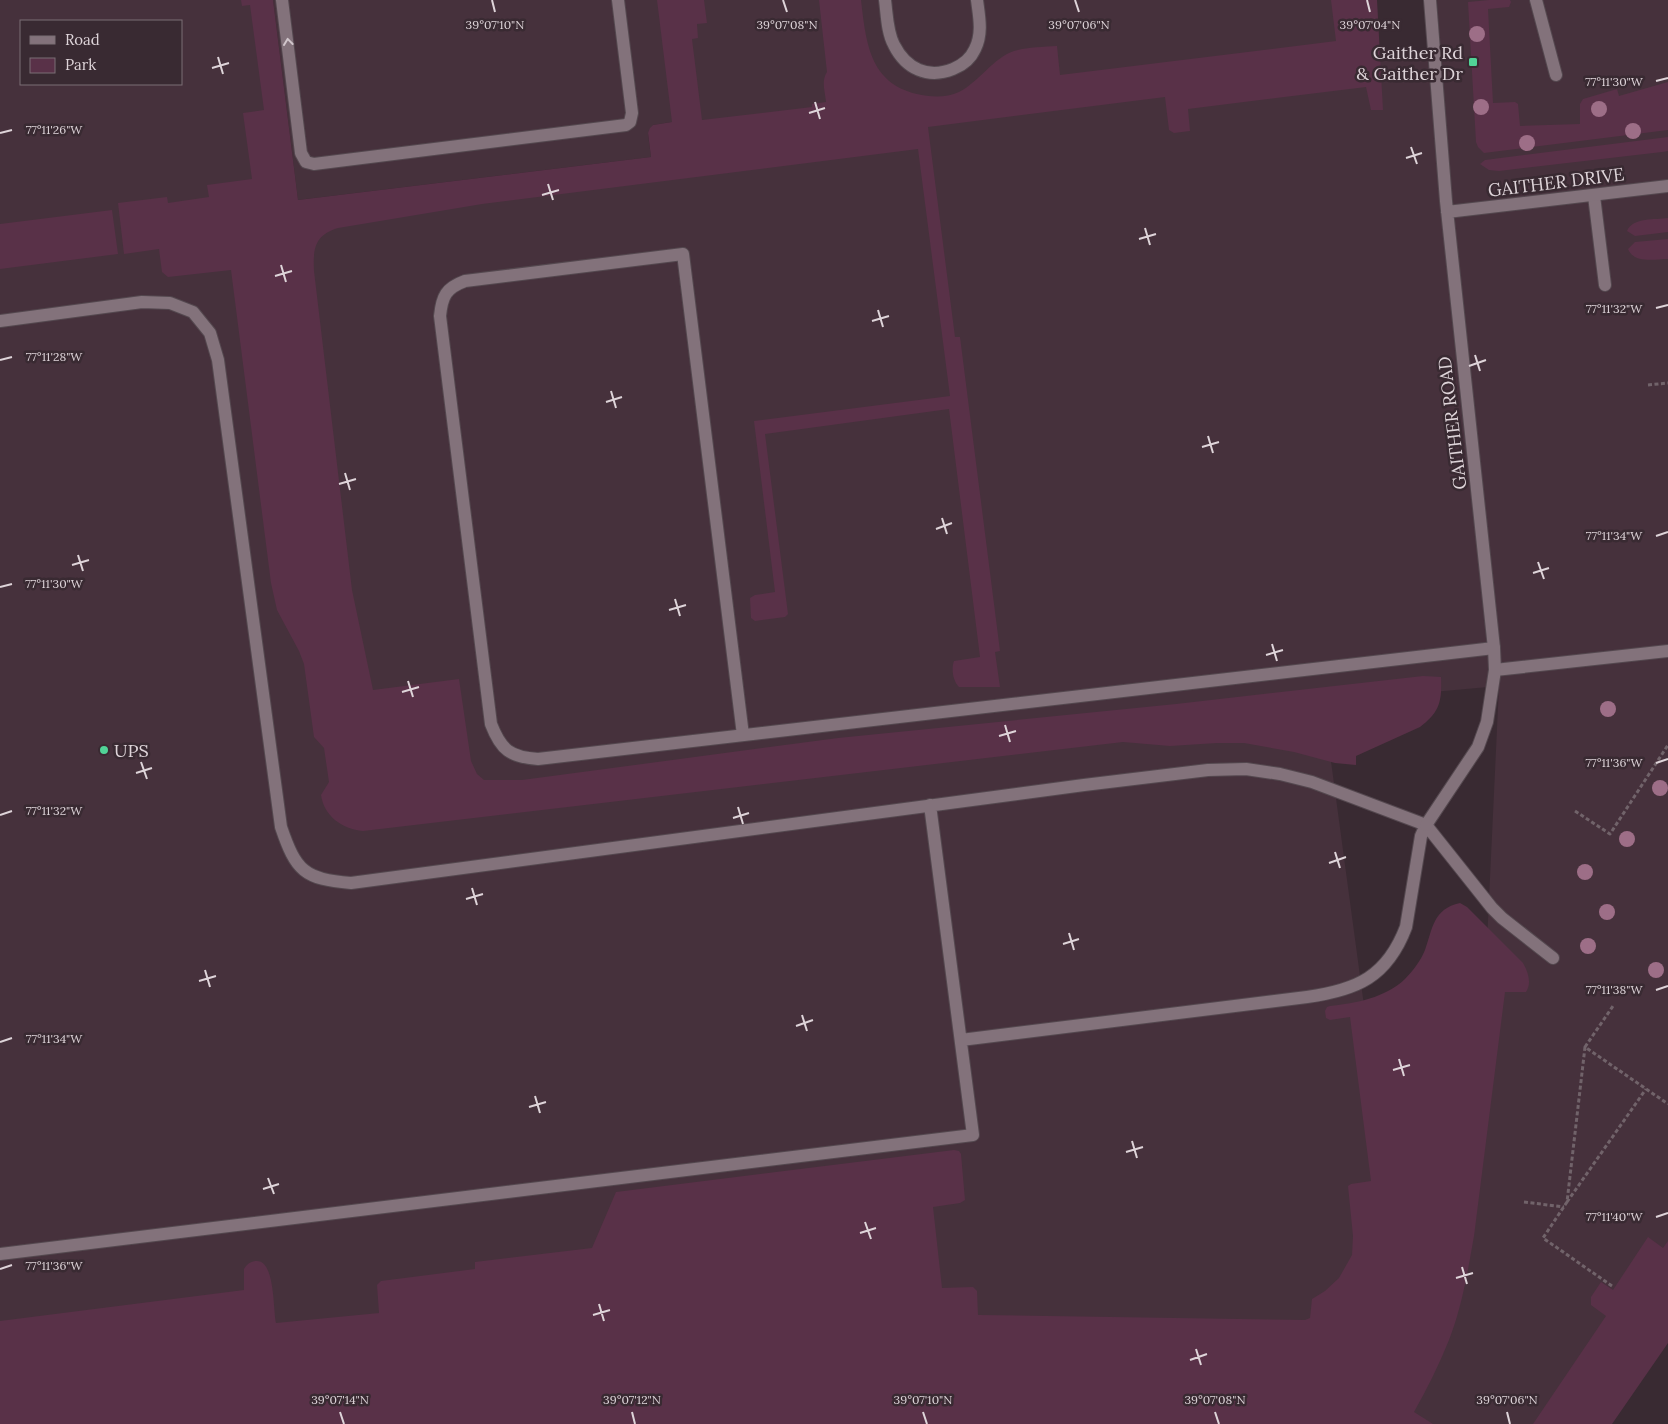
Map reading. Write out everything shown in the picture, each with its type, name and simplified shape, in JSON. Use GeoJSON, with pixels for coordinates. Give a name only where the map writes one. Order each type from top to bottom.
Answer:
{"type":"FeatureCollection","features":[{"type":"Feature","properties":{"kind":"street"},"geometry":{"type":"LineString","coordinates":[[282,0],[301,153],[303,158],[310,163],[621,126],[630,122],[632,113],[618,0]]}},
{"type":"Feature","properties":{"kind":"street"},"geometry":{"type":"LineString","coordinates":[[885,0],[889,33],[897,51],[909,65],[924,73],[940,73],[957,67],[971,57],[980,32],[977,0]]}},
{"type":"Feature","properties":{"kind":"street","name":"GAITHER ROAD"},"geometry":{"type":"LineString","coordinates":[[961,1040],[1307,997],[1347,989],[1371,977],[1389,959],[1402,938],[1406,927],[1421,836],[1426,825],[1478,747],[1487,722],[1495,670],[1447,212],[1430,0]]}},
{"type":"Feature","properties":{"kind":"street"},"geometry":{"type":"LineString","coordinates":[[1536,0],[1556,75]]}},
{"type":"Feature","properties":{"kind":"street","name":"GAITHER DRIVE"},"geometry":{"type":"LineString","coordinates":[[1447,212],[1668,186]]}},
{"type":"Feature","properties":{"kind":"street"},"geometry":{"type":"LineString","coordinates":[[1594,196],[1605,285]]}},
{"type":"Feature","properties":{"kind":"street"},"geometry":{"type":"LineString","coordinates":[[743,735],[683,254],[465,281],[454,285],[446,293],[441,304],[440,316],[491,724],[497,741],[508,752],[523,758],[538,759],[1494,648]]}},
{"type":"Feature","properties":{"kind":"street"},"geometry":{"type":"LineString","coordinates":[[0,321],[142,302],[170,303],[193,312],[210,333],[220,370],[281,827],[289,851],[303,871],[325,881],[351,883],[930,805],[1208,770],[1246,769],[1280,774],[1312,782],[1426,825],[1492,908],[1553,958]]}},
{"type":"Feature","properties":{"kind":"street"},"geometry":{"type":"LineString","coordinates":[[1495,670],[1668,651]]}},
{"type":"Feature","properties":{"kind":"street"},"geometry":{"type":"LineString","coordinates":[[0,1254],[973,1135],[930,805]]}},
{"type":"Feature","properties":{"kind":"path"},"geometry":{"type":"LineString","coordinates":[[1648,385],[1668,382]]}},
{"type":"Feature","properties":{"kind":"path"},"geometry":{"type":"LineString","coordinates":[[1575,810],[1610,834],[1668,745]]}},
{"type":"Feature","properties":{"kind":"path"},"geometry":{"type":"LineString","coordinates":[[1567,1202],[1585,1047],[1613,1006]]}},
{"type":"Feature","properties":{"kind":"path"},"geometry":{"type":"LineString","coordinates":[[1585,1047],[1668,1104]]}},
{"type":"Feature","properties":{"kind":"path"},"geometry":{"type":"LineString","coordinates":[[1612,1286],[1543,1238],[1646,1089]]}},
{"type":"Feature","properties":{"kind":"path"},"geometry":{"type":"LineString","coordinates":[[1524,1202],[1564,1207]]}},
{"type":"Feature","properties":{"kind":"shaded area"},"geometry":{"type":"Polygon","coordinates":[[[0,0],[257,0],[283,216],[677,165],[672,122],[653,125],[648,134],[651,157],[298,200],[273,0],[1374,0],[1377,62],[1441,54],[1437,0],[1668,0],[1668,1328],[1600,1424],[1378,1424],[1487,942],[1499,686],[1323,702],[1397,1250],[1321,1358],[443,1306],[0,1358],[0,0]]]}},
{"type":"Feature","properties":{"kind":"green space"},"geometry":{"type":"Polygon","coordinates":[[[241,0],[273,0],[298,200],[651,157],[648,133],[650,128],[653,125],[672,122],[657,0],[704,0],[707,23],[697,24],[698,38],[692,39],[702,120],[812,107],[812,104],[826,102],[824,83],[827,72],[819,0],[861,0],[868,45],[880,70],[889,80],[901,88],[917,94],[938,96],[949,95],[966,88],[1006,54],[1035,47],[1057,46],[1060,75],[1336,41],[1331,0],[1377,0],[1383,110],[1371,110],[1366,87],[1188,109],[1190,131],[1174,133],[1169,130],[1165,97],[928,127],[955,337],[960,337],[1000,651],[995,652],[1000,687],[959,687],[953,675],[954,661],[980,657],[949,409],[765,434],[788,614],[785,617],[755,621],[751,618],[750,598],[755,595],[775,592],[754,421],[950,396],[918,149],[482,204],[338,228],[324,235],[317,244],[314,256],[314,271],[352,590],[373,690],[459,679],[471,761],[477,774],[484,780],[522,780],[838,738],[1176,704],[1423,676],[1441,677],[1441,693],[1436,711],[1420,727],[1356,756],[1356,765],[1335,763],[1294,752],[1244,743],[1170,746],[1123,742],[363,831],[341,824],[330,815],[323,802],[321,795],[329,782],[324,748],[314,737],[304,664],[277,610],[271,583],[231,270],[168,277],[162,272],[159,249],[124,254],[118,203],[167,197],[168,203],[209,197],[207,185],[252,179],[243,113],[264,110],[250,5],[242,6],[241,0]]]}},
{"type":"Feature","properties":{"kind":"green space"},"geometry":{"type":"Polygon","coordinates":[[[1510,0],[1511,2],[1509,7],[1488,9],[1493,103],[1515,102],[1518,104],[1520,126],[1580,124],[1580,104],[1583,99],[1617,89],[1619,96],[1668,82],[1668,130],[1484,153],[1476,142],[1468,2],[1510,0]]]}},
{"type":"Feature","properties":{"kind":"green space"},"geometry":{"type":"Polygon","coordinates":[[[1668,137],[1668,151],[1662,152],[1499,171],[1489,170],[1480,164],[1485,160],[1668,137]]]}},
{"type":"Feature","properties":{"kind":"green space"},"geometry":{"type":"Polygon","coordinates":[[[112,210],[118,254],[0,269],[0,224],[112,210]]]}},
{"type":"Feature","properties":{"kind":"green space"},"geometry":{"type":"Polygon","coordinates":[[[1668,218],[1668,232],[1635,236],[1627,231],[1634,223],[1639,221],[1668,218]]]}},
{"type":"Feature","properties":{"kind":"green space"},"geometry":{"type":"Polygon","coordinates":[[[1668,239],[1668,259],[1640,259],[1631,254],[1628,249],[1635,242],[1668,239]]]}},
{"type":"Feature","properties":{"kind":"green space"},"geometry":{"type":"Polygon","coordinates":[[[1460,903],[1467,907],[1523,963],[1529,981],[1526,992],[1505,992],[1474,1236],[1464,1288],[1458,1315],[1449,1340],[1433,1377],[1414,1412],[1433,1424],[0,1424],[0,1321],[244,1290],[244,1269],[249,1263],[257,1261],[263,1263],[270,1277],[276,1323],[379,1313],[377,1285],[381,1281],[475,1269],[475,1262],[592,1248],[616,1192],[954,1150],[959,1151],[961,1154],[965,1200],[960,1203],[933,1207],[942,1288],[973,1287],[977,1291],[978,1315],[1305,1320],[1310,1318],[1312,1299],[1325,1291],[1339,1278],[1352,1255],[1353,1236],[1348,1186],[1371,1181],[1350,1017],[1330,1020],[1326,1018],[1325,1011],[1330,1006],[1379,995],[1405,979],[1421,958],[1435,920],[1444,910],[1460,903]]]}},
{"type":"Feature","properties":{"kind":"green space"},"geometry":{"type":"Polygon","coordinates":[[[1648,1237],[1663,1248],[1668,1241],[1668,1343],[1612,1424],[1533,1424],[1606,1316],[1591,1305],[1591,1297],[1601,1282],[1613,1290],[1648,1237]]]}},
{"type":"Feature","properties":{"kind":"place","name":"Gaither Rd & Gaither Dr"},"geometry":{"type":"Point","coordinates":[1473,62]}},
{"type":"Feature","properties":{"kind":"place","name":"UPS"},"geometry":{"type":"Point","coordinates":[104,750]}}]}
